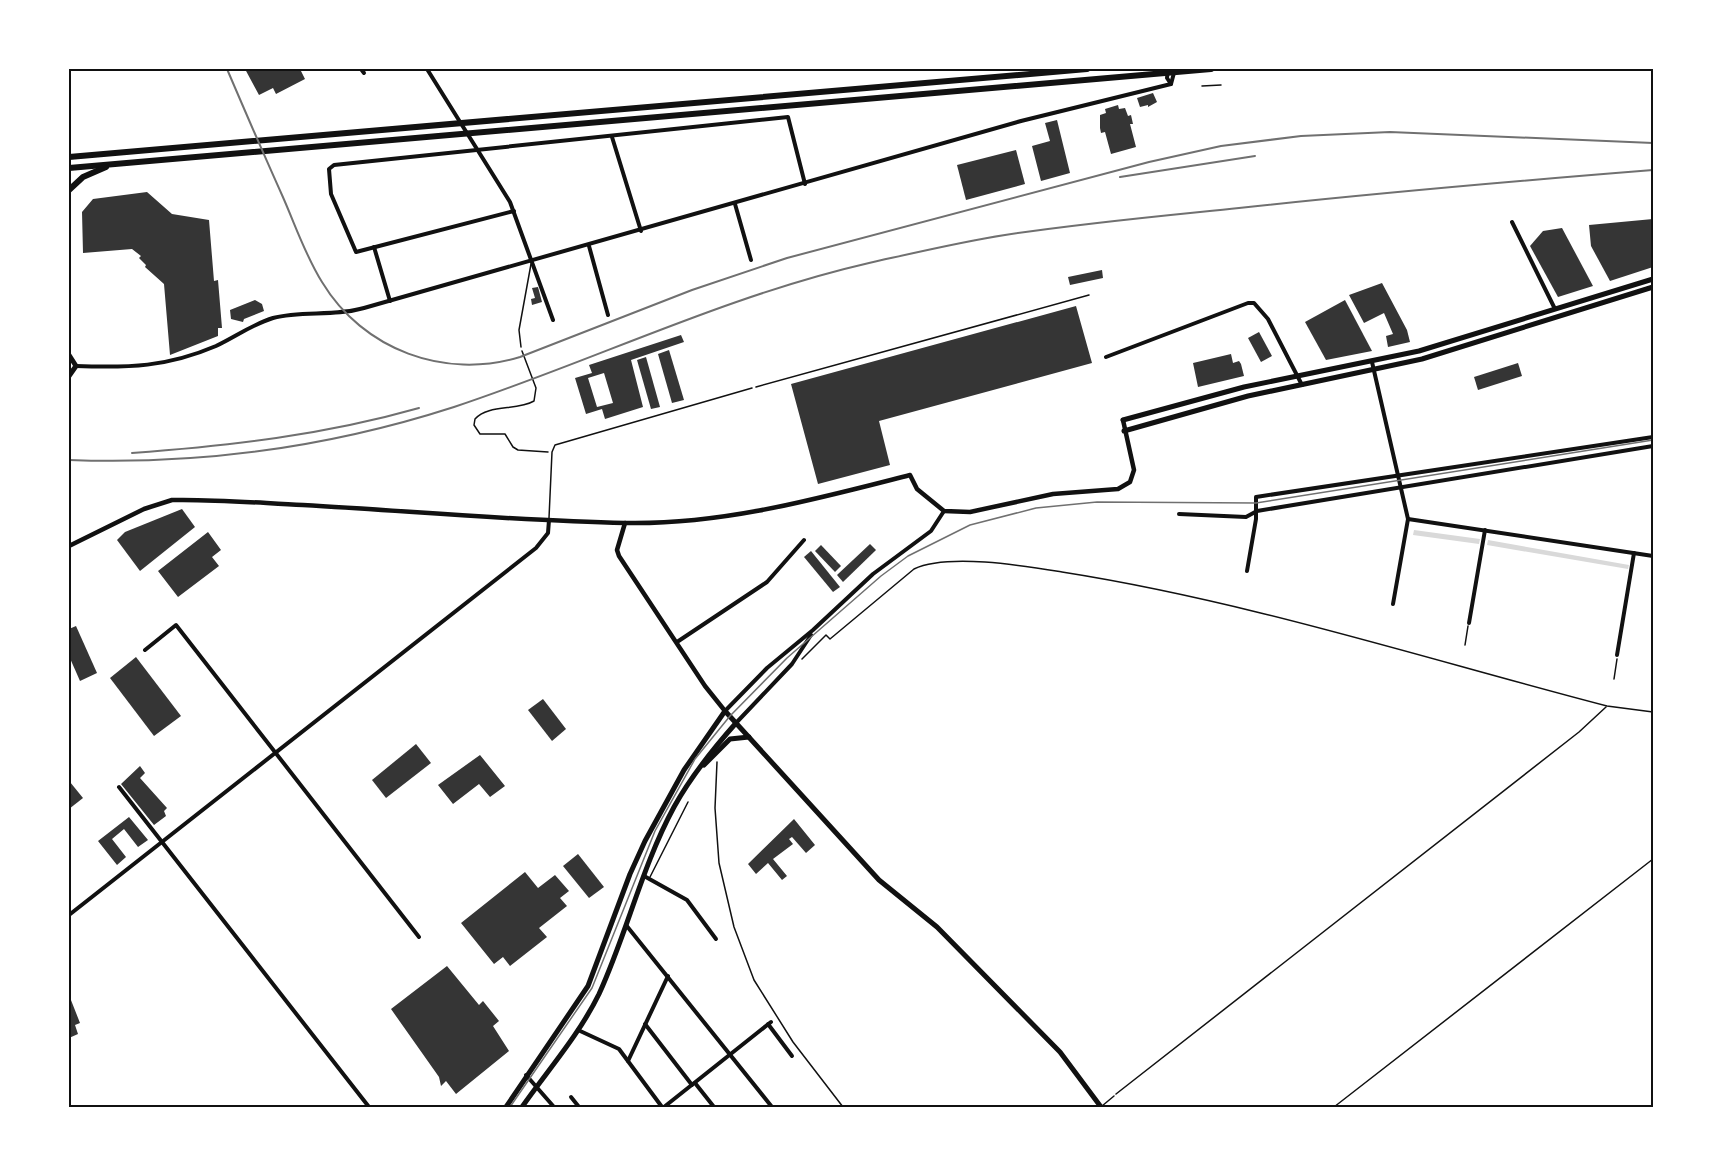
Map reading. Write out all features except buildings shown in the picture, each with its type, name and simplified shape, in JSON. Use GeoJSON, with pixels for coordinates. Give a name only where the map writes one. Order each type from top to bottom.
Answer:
{"type":"FeatureCollection","features":[{"type":"Feature","properties":{"kind":"highway"},"geometry":{"type":"LineString","coordinates":[[69,157],[1087,69]]}},
{"type":"Feature","properties":{"kind":"highway"},"geometry":{"type":"LineString","coordinates":[[69,168],[1211,69]]}},
{"type":"Feature","properties":{"kind":"highway"},"geometry":{"type":"LineString","coordinates":[[69,190],[83,177],[114,165]]}},
{"type":"Feature","properties":{"kind":"main road"},"geometry":{"type":"LineString","coordinates":[[1123,420],[1220,393],[1372,362],[1439,345],[1653,279]]}},
{"type":"Feature","properties":{"kind":"main road"},"geometry":{"type":"LineString","coordinates":[[1124,431],[1214,404],[1374,370],[1446,352],[1653,287]]}},
{"type":"Feature","properties":{"kind":"main road"},"geometry":{"type":"LineString","coordinates":[[69,355],[75,359],[76,366],[69,376]]}},
{"type":"Feature","properties":{"kind":"main road"},"geometry":{"type":"LineString","coordinates":[[506,1107],[526,1074],[588,986],[637,860],[675,786],[710,729],[725,711],[879,880],[937,927],[1052,1044],[1101,1107]]}},
{"type":"Feature","properties":{"kind":"main road"},"geometry":{"type":"LineString","coordinates":[[522,1107],[578,1030],[598,994],[638,891],[647,877],[672,809],[694,774],[736,723]]}},
{"type":"Feature","properties":{"kind":"main road"},"geometry":{"type":"LineString","coordinates":[[694,774],[730,739],[750,737]]}},
{"type":"Feature","properties":{"kind":"main road"},"geometry":{"type":"LineString","coordinates":[[637,860],[635,871],[647,877]]}},
{"type":"Feature","properties":{"kind":"main road"},"geometry":{"type":"LineString","coordinates":[[625,887],[638,891]]}},
{"type":"Feature","properties":{"kind":"street"},"geometry":{"type":"LineString","coordinates":[[427,69],[514,211],[553,320]]}},
{"type":"Feature","properties":{"kind":"street"},"geometry":{"type":"LineString","coordinates":[[1168,69],[1167,78],[1171,84]]}},
{"type":"Feature","properties":{"kind":"street"},"geometry":{"type":"LineString","coordinates":[[76,366],[122,368],[153,366],[213,347],[274,318],[340,314],[390,301],[1021,121],[1171,84],[1175,69]]}},
{"type":"Feature","properties":{"kind":"street"},"geometry":{"type":"LineString","coordinates":[[514,211],[356,252],[330,194],[330,166],[788,117],[805,184]]}},
{"type":"Feature","properties":{"kind":"street"},"geometry":{"type":"LineString","coordinates":[[612,137],[641,231]]}},
{"type":"Feature","properties":{"kind":"street"},"geometry":{"type":"LineString","coordinates":[[735,204],[751,260]]}},
{"type":"Feature","properties":{"kind":"street"},"geometry":{"type":"LineString","coordinates":[[1512,222],[1555,309]]}},
{"type":"Feature","properties":{"kind":"street"},"geometry":{"type":"LineString","coordinates":[[589,246],[608,315]]}},
{"type":"Feature","properties":{"kind":"street"},"geometry":{"type":"LineString","coordinates":[[374,248],[390,301]]}},
{"type":"Feature","properties":{"kind":"street"},"geometry":{"type":"LineString","coordinates":[[1106,357],[1248,303],[1257,304],[1264,312],[1302,385]]}},
{"type":"Feature","properties":{"kind":"street"},"geometry":{"type":"LineString","coordinates":[[1372,362],[1408,519],[1393,604]]}},
{"type":"Feature","properties":{"kind":"street"},"geometry":{"type":"LineString","coordinates":[[69,546],[144,509],[172,500],[374,509],[464,517],[626,523],[697,520],[763,510],[910,475],[917,489],[944,511],[970,512],[1053,494],[1118,489],[1130,482],[1134,470],[1123,420]]}},
{"type":"Feature","properties":{"kind":"street"},"geometry":{"type":"LineString","coordinates":[[1247,571],[1257,511],[1256,497],[1399,477],[1653,436]]}},
{"type":"Feature","properties":{"kind":"street"},"geometry":{"type":"LineString","coordinates":[[1179,514],[1246,517],[1257,511],[1653,446]]}},
{"type":"Feature","properties":{"kind":"street"},"geometry":{"type":"LineString","coordinates":[[626,523],[617,550],[725,711],[767,668],[813,630],[873,574],[931,531],[944,511]]}},
{"type":"Feature","properties":{"kind":"street"},"geometry":{"type":"LineString","coordinates":[[69,915],[536,548],[548,533],[549,519]]}},
{"type":"Feature","properties":{"kind":"street"},"geometry":{"type":"LineString","coordinates":[[1408,519],[1653,556]]}},
{"type":"Feature","properties":{"kind":"street"},"geometry":{"type":"LineString","coordinates":[[1469,623],[1485,530]]}},
{"type":"Feature","properties":{"kind":"street"},"geometry":{"type":"LineString","coordinates":[[677,642],[767,582],[804,540]]}},
{"type":"Feature","properties":{"kind":"street"},"geometry":{"type":"LineString","coordinates":[[1617,655],[1634,553]]}},
{"type":"Feature","properties":{"kind":"street"},"geometry":{"type":"LineString","coordinates":[[145,650],[176,625],[419,937]]}},
{"type":"Feature","properties":{"kind":"street"},"geometry":{"type":"LineString","coordinates":[[736,723],[792,664],[813,630]]}},
{"type":"Feature","properties":{"kind":"street"},"geometry":{"type":"LineString","coordinates":[[119,787],[369,1107]]}},
{"type":"Feature","properties":{"kind":"street"},"geometry":{"type":"LineString","coordinates":[[647,877],[687,900],[716,939]]}},
{"type":"Feature","properties":{"kind":"street"},"geometry":{"type":"LineString","coordinates":[[626,925],[772,1107]]}},
{"type":"Feature","properties":{"kind":"street"},"geometry":{"type":"LineString","coordinates":[[627,1061],[668,976]]}},
{"type":"Feature","properties":{"kind":"street"},"geometry":{"type":"LineString","coordinates":[[578,1030],[619,1049],[663,1107],[769,1023],[792,1056]]}},
{"type":"Feature","properties":{"kind":"street"},"geometry":{"type":"LineString","coordinates":[[645,1024],[714,1107]]}},
{"type":"Feature","properties":{"kind":"street"},"geometry":{"type":"LineString","coordinates":[[526,1074],[554,1107]]}},
{"type":"Feature","properties":{"kind":"street"},"geometry":{"type":"LineString","coordinates":[[571,1097],[579,1107]]}},
{"type":"Feature","properties":{"kind":"lane"},"geometry":{"type":"LineString","coordinates":[[1203,87],[1221,85]]}},
{"type":"Feature","properties":{"kind":"lane"},"geometry":{"type":"LineString","coordinates":[[521,347],[519,330],[532,261]]}},
{"type":"Feature","properties":{"kind":"lane"},"geometry":{"type":"LineString","coordinates":[[549,519],[552,452],[555,446],[568,440],[752,388]]}},
{"type":"Feature","properties":{"kind":"lane"},"geometry":{"type":"LineString","coordinates":[[647,877],[688,802]]}},
{"type":"Feature","properties":{"kind":"lane"},"geometry":{"type":"LineString","coordinates":[[1101,1107],[1114,1096]]}},
{"type":"Feature","properties":{"kind":"path"},"geometry":{"type":"LineString","coordinates":[[752,388],[1089,295]]}},
{"type":"Feature","properties":{"kind":"path"},"geometry":{"type":"LineString","coordinates":[[521,347],[536,388],[534,401],[524,406],[484,412],[475,419],[474,425],[480,434],[505,434],[513,447],[518,450],[552,452]]}},
{"type":"Feature","properties":{"kind":"path"},"geometry":{"type":"LineString","coordinates":[[796,665],[826,635],[830,639],[888,589],[922,566],[998,562],[1230,603],[1607,706],[1653,712]]}},
{"type":"Feature","properties":{"kind":"path"},"geometry":{"type":"LineString","coordinates":[[1465,645],[1469,623]]}},
{"type":"Feature","properties":{"kind":"path"},"geometry":{"type":"LineString","coordinates":[[1614,679],[1617,655]]}},
{"type":"Feature","properties":{"kind":"path"},"geometry":{"type":"LineString","coordinates":[[1114,1096],[1579,732],[1607,706]]}},
{"type":"Feature","properties":{"kind":"path"},"geometry":{"type":"LineString","coordinates":[[716,758],[718,769],[715,808],[719,863],[734,927],[754,980],[793,1042],[843,1107]]}},
{"type":"Feature","properties":{"kind":"path"},"geometry":{"type":"LineString","coordinates":[[1334,1107],[1653,859]]}},
{"type":"Feature","properties":{"kind":"shaded area"},"geometry":{"type":"Polygon","coordinates":[[[1414,530],[1480,539],[1479,544],[1413,535],[1414,530]]]}},
{"type":"Feature","properties":{"kind":"shaded area"},"geometry":{"type":"Polygon","coordinates":[[[1488,540],[1629,565],[1628,569],[1487,545],[1488,540]]]}},
{"type":"Feature","properties":{"kind":"tram line"},"geometry":{"type":"LineString","coordinates":[[510,1107],[592,988],[655,831],[695,759],[730,716],[787,658],[881,576],[908,556],[970,525],[1036,508],[1097,502],[1256,503],[1653,440]]}},
{"type":"Feature","properties":{"kind":"railway"},"geometry":{"type":"LineString","coordinates":[[227,69],[310,261],[339,306],[360,326],[383,342],[408,354],[463,365],[492,363],[520,357],[692,290],[787,258],[1149,162],[1221,146],[1301,136],[1390,132],[1653,143]]}},
{"type":"Feature","properties":{"kind":"railway"},"geometry":{"type":"LineString","coordinates":[[1120,177],[1255,156]]}},
{"type":"Feature","properties":{"kind":"railway"},"geometry":{"type":"LineString","coordinates":[[69,460],[118,461],[215,456],[312,443],[360,433],[454,407],[506,389],[763,293],[869,263],[988,238],[1093,223],[1653,170]]}},
{"type":"Feature","properties":{"kind":"railway"},"geometry":{"type":"LineString","coordinates":[[132,453],[276,438],[348,425],[419,408]]}}]}
